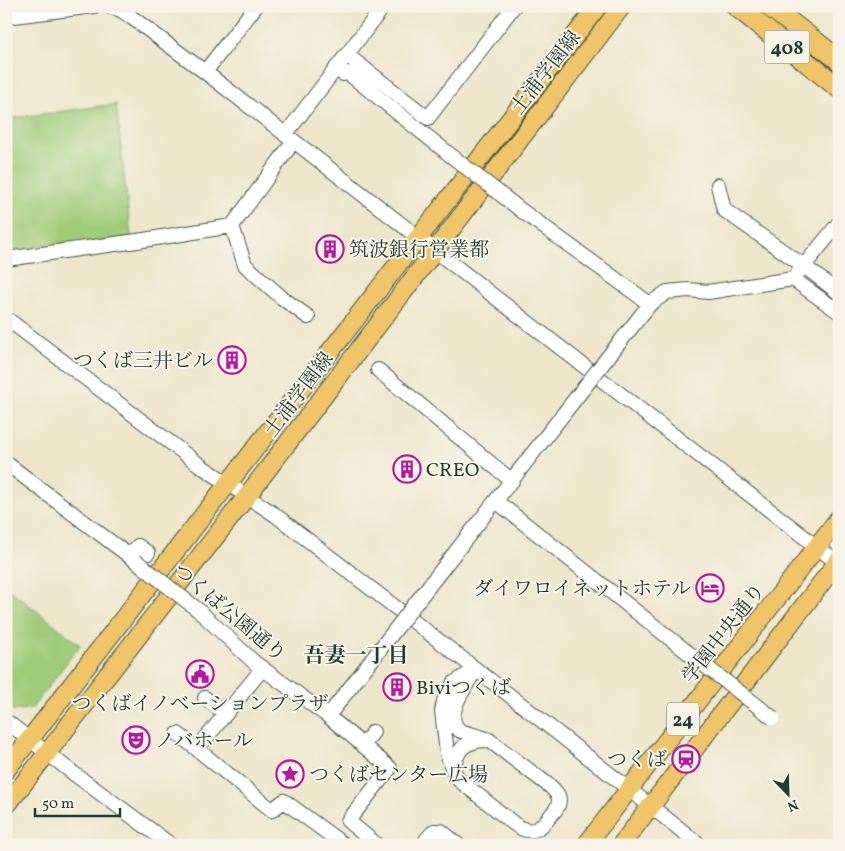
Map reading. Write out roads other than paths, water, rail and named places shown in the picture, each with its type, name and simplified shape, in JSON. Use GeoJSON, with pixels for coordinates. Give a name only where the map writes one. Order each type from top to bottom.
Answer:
{"type":"FeatureCollection","features":[{"type":"Feature","properties":{"kind":"highway","name":"408"},"geometry":{"type":"LineString","coordinates":[[736,6],[839,88]]}},
{"type":"Feature","properties":{"kind":"highway","name":"408"},"geometry":{"type":"LineString","coordinates":[[768,6],[839,60]]}},
{"type":"Feature","properties":{"kind":"main road","name":"土浦学園線"},"geometry":{"type":"LineString","coordinates":[[6,770],[598,6]]}},
{"type":"Feature","properties":{"kind":"main road","name":"土浦学園線"},"geometry":{"type":"LineString","coordinates":[[6,806],[247,496],[622,6]]}},
{"type":"Feature","properties":{"kind":"main road","name":"学園中央通り"},"geometry":{"type":"LineString","coordinates":[[586,845],[839,518]]}},
{"type":"Feature","properties":{"kind":"main road","name":"24"},"geometry":{"type":"LineString","coordinates":[[621,845],[838,562]]}},
{"type":"Feature","properties":{"kind":"street"},"geometry":{"type":"LineString","coordinates":[[6,17],[94,6]]}},
{"type":"Feature","properties":{"kind":"street"},"geometry":{"type":"LineString","coordinates":[[108,6],[131,17],[205,72],[838,562]]}},
{"type":"Feature","properties":{"kind":"street"},"geometry":{"type":"LineString","coordinates":[[205,72],[256,6]]}},
{"type":"Feature","properties":{"kind":"street"},"geometry":{"type":"LineString","coordinates":[[285,135],[384,6]]}},
{"type":"Feature","properties":{"kind":"street"},"geometry":{"type":"LineString","coordinates":[[347,55],[428,118],[514,6]]}},
{"type":"Feature","properties":{"kind":"street"},"geometry":{"type":"LineString","coordinates":[[336,68],[343,74],[348,73],[522,211],[650,304]]}},
{"type":"Feature","properties":{"kind":"street"},"geometry":{"type":"LineString","coordinates":[[6,259],[232,226],[288,149]]}},
{"type":"Feature","properties":{"kind":"street"},"geometry":{"type":"LineString","coordinates":[[718,185],[724,210],[839,293]]}},
{"type":"Feature","properties":{"kind":"street"},"geometry":{"type":"LineString","coordinates":[[328,716],[650,304],[668,292],[689,290],[708,292],[793,279],[839,222]]}},
{"type":"Feature","properties":{"kind":"street"},"geometry":{"type":"LineString","coordinates":[[232,226],[245,265],[281,297],[308,317]]}},
{"type":"Feature","properties":{"kind":"street"},"geometry":{"type":"LineString","coordinates":[[793,279],[839,312]]}},
{"type":"Feature","properties":{"kind":"street"},"geometry":{"type":"LineString","coordinates":[[6,318],[193,460],[274,514],[476,669],[700,845]]}},
{"type":"Feature","properties":{"kind":"street"},"geometry":{"type":"LineString","coordinates":[[378,370],[512,480]]}},
{"type":"Feature","properties":{"kind":"street","name":"つくば公園通り"},"geometry":{"type":"LineString","coordinates":[[6,463],[113,545],[133,558],[198,610],[263,668],[328,716],[390,768],[348,821],[369,842]]}},
{"type":"Feature","properties":{"kind":"street"},"geometry":{"type":"LineString","coordinates":[[496,501],[778,721]]}},
{"type":"Feature","properties":{"kind":"street"},"geometry":{"type":"LineString","coordinates":[[133,558],[138,546],[148,553]]}},
{"type":"Feature","properties":{"kind":"street"},"geometry":{"type":"LineString","coordinates":[[197,749],[263,668]]}},
{"type":"Feature","properties":{"kind":"street"},"geometry":{"type":"LineString","coordinates":[[476,669],[454,708],[453,716],[456,726],[459,730],[482,736],[489,740],[556,792],[559,800],[558,807],[543,826],[536,830],[527,831],[520,828],[459,780],[453,771],[447,753],[442,711],[444,701],[454,684],[476,669]]}},
{"type":"Feature","properties":{"kind":"street"},"geometry":{"type":"LineString","coordinates":[[205,698],[226,714]]}},
{"type":"Feature","properties":{"kind":"street"},"geometry":{"type":"LineString","coordinates":[[6,722],[171,845]]}},
{"type":"Feature","properties":{"kind":"street"},"geometry":{"type":"LineString","coordinates":[[363,746],[374,732]]}},
{"type":"Feature","properties":{"kind":"street"},"geometry":{"type":"LineString","coordinates":[[178,734],[272,810],[284,801],[296,813],[344,845]]}},
{"type":"Feature","properties":{"kind":"street"},"geometry":{"type":"LineString","coordinates":[[453,771],[456,756],[464,746],[473,741],[489,740]]}},
{"type":"Feature","properties":{"kind":"street"},"geometry":{"type":"LineString","coordinates":[[426,845],[426,840],[434,831],[441,831],[458,845]]}},
{"type":"Feature","properties":{"kind":"place","name":"筑波銀行営業都"},"geometry":{"type":"Point","coordinates":[330,249]}},
{"type":"Feature","properties":{"kind":"place","name":"つくば三井ビル"},"geometry":{"type":"Point","coordinates":[232,360]}},
{"type":"Feature","properties":{"kind":"place","name":"CREO"},"geometry":{"type":"Point","coordinates":[407,469]}},
{"type":"Feature","properties":{"kind":"place","name":"ダイワロイネットホテル"},"geometry":{"type":"Point","coordinates":[710,588]}},
{"type":"Feature","properties":{"kind":"place","name":"つくばイノベーションプラザ"},"geometry":{"type":"Point","coordinates":[200,674]}},
{"type":"Feature","properties":{"kind":"place","name":"Biviつくば"},"geometry":{"type":"Point","coordinates":[397,687]}},
{"type":"Feature","properties":{"kind":"place","name":"ノバホール"},"geometry":{"type":"Point","coordinates":[136,740]}},
{"type":"Feature","properties":{"kind":"place","name":"つくば"},"geometry":{"type":"Point","coordinates":[686,759]}},
{"type":"Feature","properties":{"kind":"place","name":"つくばセンター広場"},"geometry":{"type":"Point","coordinates":[290,774]}},
{"type":"Feature","properties":{"kind":"district","name":"吾妻一丁目"},"geometry":{"type":"Point","coordinates":[356,655]}}]}
